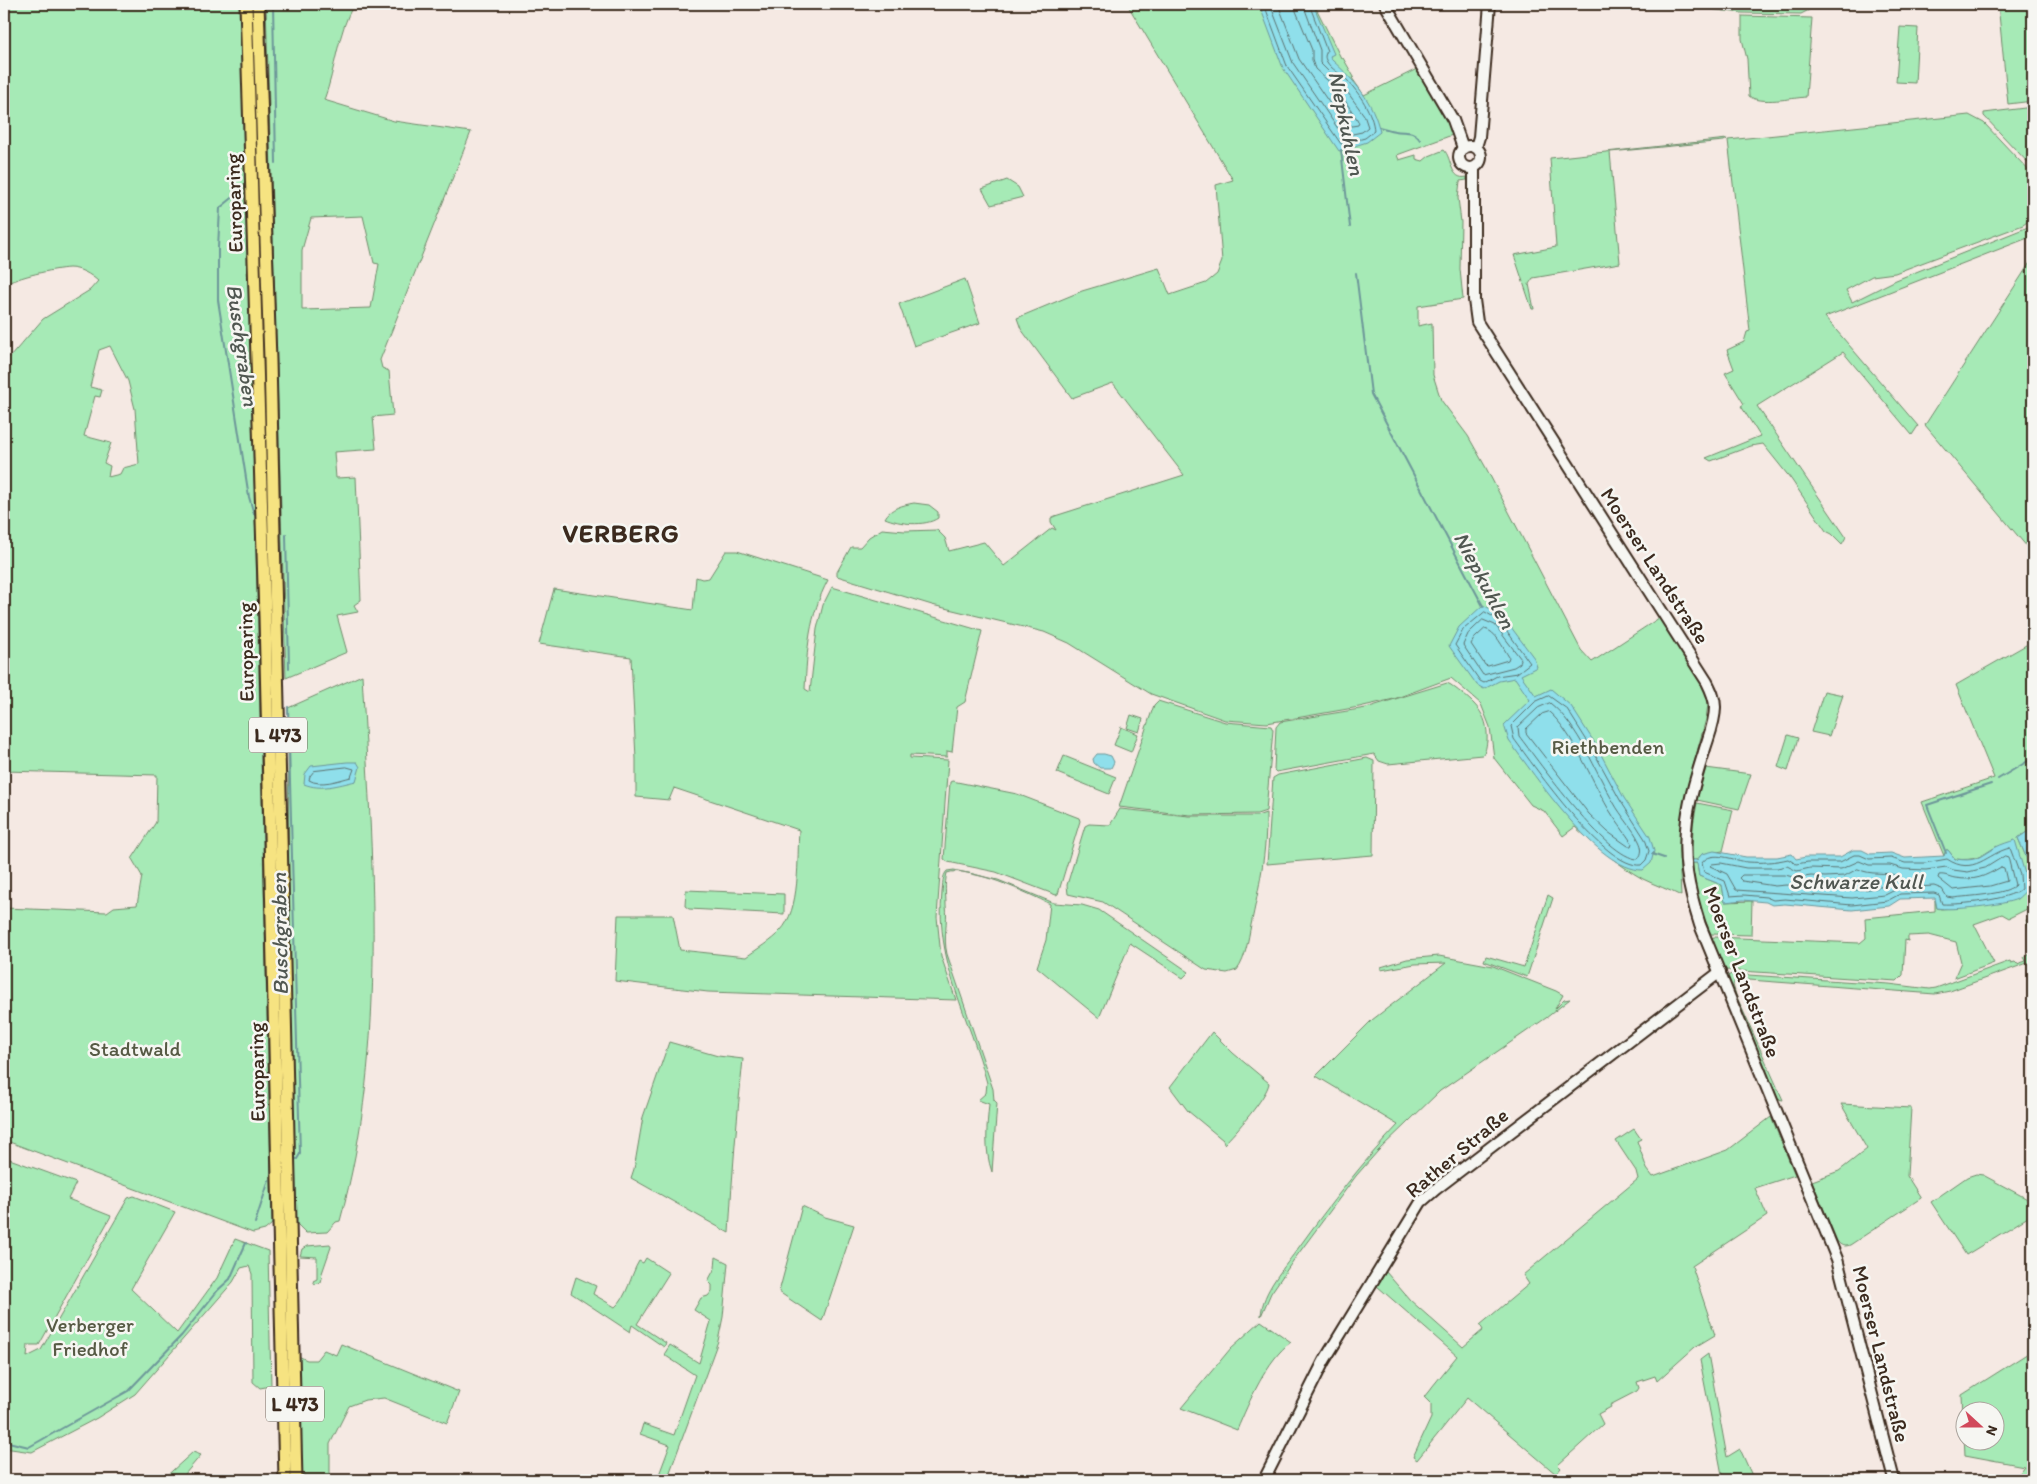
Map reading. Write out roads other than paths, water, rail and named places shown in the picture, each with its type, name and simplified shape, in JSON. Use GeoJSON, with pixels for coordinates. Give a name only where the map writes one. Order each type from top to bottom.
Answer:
{"type":"FeatureCollection","features":[{"type":"Feature","properties":{"kind":"main road","name":"Europaring"},"geometry":{"type":"LineString","coordinates":[[246,4],[264,598],[285,1480]]}},
{"type":"Feature","properties":{"kind":"main road","name":"Europaring"},"geometry":{"type":"LineString","coordinates":[[258,4],[270,360],[296,1480]]}},
{"type":"Feature","properties":{"kind":"main road"},"geometry":{"type":"LineString","coordinates":[[1385,4],[1456,126],[1462,148],[1458,156],[1460,162],[1467,168],[1474,168],[1479,164],[1481,159],[1480,152],[1476,147],[1462,148]]}},
{"type":"Feature","properties":{"kind":"main road"},"geometry":{"type":"LineString","coordinates":[[1476,147],[1479,137],[1490,4]]}},
{"type":"Feature","properties":{"kind":"main road","name":"Moerser Landstraße"},"geometry":{"type":"LineString","coordinates":[[1474,168],[1474,307],[1477,322],[1707,682],[1712,694],[1715,706],[1713,721],[1696,776],[1688,813],[1686,864],[1689,891],[1837,1259],[1894,1480]]}},
{"type":"Feature","properties":{"kind":"main road","name":"Rather Straße"},"geometry":{"type":"LineString","coordinates":[[1264,1480],[1324,1360],[1421,1202],[1436,1188],[1720,972]]}},
{"type":"Feature","properties":{"kind":"water"},"geometry":{"type":"Polygon","coordinates":[[[1259,4],[1313,4],[1334,54],[1330,56],[1332,60],[1368,101],[1380,132],[1367,142],[1339,151],[1283,68],[1259,4]]]}},
{"type":"Feature","properties":{"kind":"water"},"geometry":{"type":"Polygon","coordinates":[[[1483,605],[1502,615],[1534,658],[1537,667],[1521,675],[1536,696],[1551,689],[1571,706],[1596,745],[1624,798],[1650,837],[1654,851],[1651,863],[1643,870],[1625,866],[1607,855],[1588,839],[1551,797],[1509,741],[1504,725],[1530,700],[1515,678],[1499,681],[1484,689],[1477,685],[1449,646],[1459,627],[1483,605]]]}},
{"type":"Feature","properties":{"kind":"water"},"geometry":{"type":"Polygon","coordinates":[[[1097,754],[1111,756],[1114,762],[1111,768],[1100,768],[1094,763],[1093,759],[1097,754]]]}},
{"type":"Feature","properties":{"kind":"water"},"geometry":{"type":"Polygon","coordinates":[[[357,762],[360,767],[356,781],[323,787],[304,784],[305,774],[311,766],[357,762]]]}},
{"type":"Feature","properties":{"kind":"water"},"geometry":{"type":"Polygon","coordinates":[[[2033,828],[2033,873],[2018,838],[2033,828]]]}},
{"type":"Feature","properties":{"kind":"water","name":"Schwarze Kull"},"geometry":{"type":"Polygon","coordinates":[[[2015,840],[2025,874],[2026,891],[2017,899],[2011,901],[1965,908],[1937,908],[1935,898],[1900,899],[1889,906],[1852,910],[1785,904],[1772,905],[1766,902],[1743,900],[1725,902],[1722,885],[1699,876],[1697,863],[1691,863],[1692,860],[1697,860],[1702,854],[1714,851],[1746,857],[1777,857],[1792,854],[1796,859],[1806,857],[1840,857],[1853,850],[1862,850],[1870,854],[1891,853],[1905,858],[1944,856],[1946,850],[1948,850],[1955,859],[1969,860],[2015,840]]]}},
{"type":"Feature","properties":{"kind":"waterway","name":"Buschgraben"},"geometry":{"type":"LineString","coordinates":[[273,4],[276,163]]}},
{"type":"Feature","properties":{"kind":"waterway"},"geometry":{"type":"LineString","coordinates":[[1379,127],[1409,132],[1415,134],[1420,140]]}},
{"type":"Feature","properties":{"kind":"waterway","name":"Niepkuhlen"},"geometry":{"type":"LineString","coordinates":[[1341,150],[1350,227]]}},
{"type":"Feature","properties":{"kind":"waterway","name":"Buschgraben"},"geometry":{"type":"LineString","coordinates":[[242,190],[220,208],[218,300],[249,497],[254,514]]}},
{"type":"Feature","properties":{"kind":"waterway","name":"Niepkuhlen"},"geometry":{"type":"LineString","coordinates":[[1356,273],[1371,394],[1483,606]]}},
{"type":"Feature","properties":{"kind":"waterway","name":"Buschgraben"},"geometry":{"type":"LineString","coordinates":[[286,535],[289,668]]}},
{"type":"Feature","properties":{"kind":"waterway","name":"Buschgraben"},"geometry":{"type":"LineString","coordinates":[[288,707],[300,1154],[297,1159]]}},
{"type":"Feature","properties":{"kind":"waterway"},"geometry":{"type":"LineString","coordinates":[[1998,779],[2033,758]]}},
{"type":"Feature","properties":{"kind":"waterway"},"geometry":{"type":"LineString","coordinates":[[1946,853],[1927,805],[1991,784]]}},
{"type":"Feature","properties":{"kind":"waterway","name":"Niepkuhlen"},"geometry":{"type":"LineString","coordinates":[[1652,854],[1664,858]]}},
{"type":"Feature","properties":{"kind":"waterway","name":"Buschgraben"},"geometry":{"type":"LineString","coordinates":[[255,1223],[269,1180]]}},
{"type":"Feature","properties":{"kind":"waterway","name":"Buschgraben"},"geometry":{"type":"LineString","coordinates":[[4,1441],[29,1447],[128,1391],[182,1335],[218,1290],[230,1279],[246,1243]]}},
{"type":"Feature","properties":{"kind":"district","name":"VERBERG"},"geometry":{"type":"Point","coordinates":[621,533]}},
{"type":"Feature","properties":{"kind":"park label","name":"Riethbenden"},"geometry":{"type":"Point","coordinates":[1608,747]}},
{"type":"Feature","properties":{"kind":"park label","name":"Stadtwald"},"geometry":{"type":"Point","coordinates":[135,1049]}},
{"type":"Feature","properties":{"kind":"park label","name":"Verberger Friedhof"},"geometry":{"type":"Point","coordinates":[90,1337]}}]}
